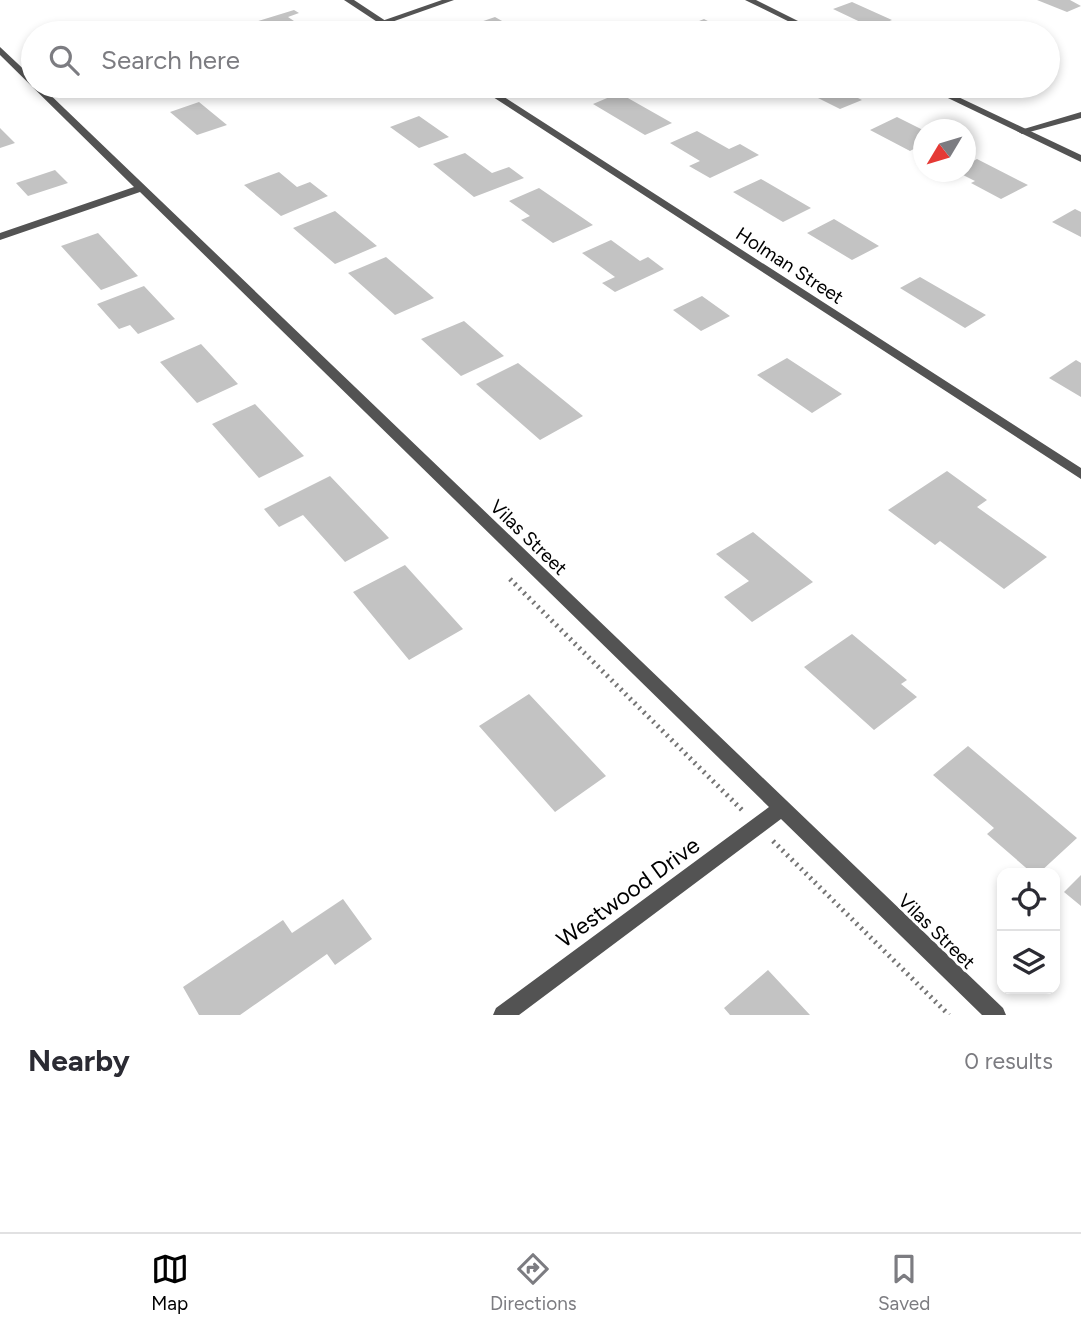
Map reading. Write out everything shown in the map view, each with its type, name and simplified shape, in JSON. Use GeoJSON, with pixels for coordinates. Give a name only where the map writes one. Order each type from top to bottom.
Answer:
{"type":"FeatureCollection","features":[{"type":"Feature","properties":{"kind":"street"},"geometry":{"type":"LineString","coordinates":[[348,0],[381,21]]}},
{"type":"Feature","properties":{"kind":"street"},"geometry":{"type":"LineString","coordinates":[[385,21],[432,2],[450,0]]}},
{"type":"Feature","properties":{"kind":"street"},"geometry":{"type":"LineString","coordinates":[[749,0],[793,21]]}},
{"type":"Feature","properties":{"kind":"street","name":"Vilas Street"},"geometry":{"type":"LineString","coordinates":[[0,50],[21,72]]}},
{"type":"Feature","properties":{"kind":"street","name":"Vilas Street"},"geometry":{"type":"LineString","coordinates":[[47,98],[996,1015]]}},
{"type":"Feature","properties":{"kind":"street","name":"Holman Street"},"geometry":{"type":"LineString","coordinates":[[500,98],[1081,474]]}},
{"type":"Feature","properties":{"kind":"street"},"geometry":{"type":"LineString","coordinates":[[953,98],[1081,159]]}},
{"type":"Feature","properties":{"kind":"street"},"geometry":{"type":"LineString","coordinates":[[1022,131],[1081,115]]}},
{"type":"Feature","properties":{"kind":"street"},"geometry":{"type":"LineString","coordinates":[[0,237],[139,189]]}},
{"type":"Feature","properties":{"kind":"street","name":"Westwood Drive"},"geometry":{"type":"LineString","coordinates":[[503,1015],[782,808]]}},
{"type":"Feature","properties":{"kind":"building"},"geometry":{"type":"Polygon","coordinates":[[[1037,0],[1070,0],[1081,6],[1067,12],[1037,0]]]}},
{"type":"Feature","properties":{"kind":"building"},"geometry":{"type":"Polygon","coordinates":[[[852,2],[892,20],[858,21],[833,9],[852,2]]]}},
{"type":"Feature","properties":{"kind":"building"},"geometry":{"type":"Polygon","coordinates":[[[294,10],[299,13],[288,17],[294,21],[258,21],[294,10]]]}},
{"type":"Feature","properties":{"kind":"building"},"geometry":{"type":"Polygon","coordinates":[[[495,17],[502,21],[483,21],[495,17]]]}},
{"type":"Feature","properties":{"kind":"building"},"geometry":{"type":"Polygon","coordinates":[[[607,98],[628,98],[672,123],[645,135],[593,104],[607,98]]]}},
{"type":"Feature","properties":{"kind":"building"},"geometry":{"type":"Polygon","coordinates":[[[818,98],[862,100],[840,109],[818,98]]]}},
{"type":"Feature","properties":{"kind":"building"},"geometry":{"type":"Polygon","coordinates":[[[199,102],[227,125],[197,135],[170,112],[199,102]]]}},
{"type":"Feature","properties":{"kind":"building"},"geometry":{"type":"Polygon","coordinates":[[[419,116],[449,137],[419,148],[390,127],[419,116]]]}},
{"type":"Feature","properties":{"kind":"building"},"geometry":{"type":"Polygon","coordinates":[[[897,117],[913,125],[913,149],[910,151],[870,130],[897,117]]]}},
{"type":"Feature","properties":{"kind":"building"},"geometry":{"type":"Polygon","coordinates":[[[0,128],[15,143],[0,148],[0,128]]]}},
{"type":"Feature","properties":{"kind":"building"},"geometry":{"type":"Polygon","coordinates":[[[697,131],[729,149],[740,144],[759,155],[710,178],[689,166],[700,161],[670,143],[697,131]]]}},
{"type":"Feature","properties":{"kind":"building"},"geometry":{"type":"Polygon","coordinates":[[[465,153],[492,173],[509,167],[524,178],[474,197],[433,164],[465,153]]]}},
{"type":"Feature","properties":{"kind":"building"},"geometry":{"type":"Polygon","coordinates":[[[976,160],[1028,185],[1001,199],[971,183],[976,182],[976,160]]]}},
{"type":"Feature","properties":{"kind":"building"},"geometry":{"type":"Polygon","coordinates":[[[55,170],[68,183],[28,196],[16,183],[55,170]]]}},
{"type":"Feature","properties":{"kind":"building"},"geometry":{"type":"Polygon","coordinates":[[[279,172],[297,187],[310,182],[328,196],[281,216],[244,185],[279,172]]]}},
{"type":"Feature","properties":{"kind":"building"},"geometry":{"type":"Polygon","coordinates":[[[761,179],[811,208],[783,222],[733,192],[761,179]]]}},
{"type":"Feature","properties":{"kind":"building"},"geometry":{"type":"Polygon","coordinates":[[[539,188],[593,225],[553,243],[521,220],[530,216],[509,201],[539,188]]]}},
{"type":"Feature","properties":{"kind":"building"},"geometry":{"type":"Polygon","coordinates":[[[1075,209],[1081,212],[1081,237],[1052,222],[1075,209]]]}},
{"type":"Feature","properties":{"kind":"building"},"geometry":{"type":"Polygon","coordinates":[[[335,211],[377,246],[335,264],[293,228],[335,211]]]}},
{"type":"Feature","properties":{"kind":"building"},"geometry":{"type":"Polygon","coordinates":[[[834,219],[879,246],[852,260],[807,233],[834,219]]]}},
{"type":"Feature","properties":{"kind":"building"},"geometry":{"type":"Polygon","coordinates":[[[98,233],[138,276],[101,290],[61,246],[98,233]]]}},
{"type":"Feature","properties":{"kind":"building"},"geometry":{"type":"Polygon","coordinates":[[[611,240],[640,261],[648,257],[664,269],[615,292],[602,283],[615,277],[582,253],[611,240]]]}},
{"type":"Feature","properties":{"kind":"building"},"geometry":{"type":"Polygon","coordinates":[[[386,257],[434,298],[395,315],[348,273],[386,257]]]}},
{"type":"Feature","properties":{"kind":"building"},"geometry":{"type":"Polygon","coordinates":[[[920,277],[986,315],[965,328],[900,288],[920,277]]]}},
{"type":"Feature","properties":{"kind":"building"},"geometry":{"type":"Polygon","coordinates":[[[144,286],[175,319],[138,334],[130,325],[119,329],[97,304],[144,286]]]}},
{"type":"Feature","properties":{"kind":"building"},"geometry":{"type":"Polygon","coordinates":[[[702,296],[730,316],[701,331],[673,310],[702,296]]]}},
{"type":"Feature","properties":{"kind":"building"},"geometry":{"type":"Polygon","coordinates":[[[464,321],[504,356],[461,376],[421,339],[464,321]]]}},
{"type":"Feature","properties":{"kind":"building"},"geometry":{"type":"Polygon","coordinates":[[[201,344],[238,384],[197,403],[160,362],[201,344]]]}},
{"type":"Feature","properties":{"kind":"building"},"geometry":{"type":"Polygon","coordinates":[[[787,358],[842,394],[812,413],[757,375],[787,358]]]}},
{"type":"Feature","properties":{"kind":"building"},"geometry":{"type":"Polygon","coordinates":[[[1076,360],[1081,363],[1081,397],[1049,378],[1076,360]]]}},
{"type":"Feature","properties":{"kind":"building"},"geometry":{"type":"Polygon","coordinates":[[[518,363],[583,416],[540,440],[476,384],[518,363]]]}},
{"type":"Feature","properties":{"kind":"building"},"geometry":{"type":"Polygon","coordinates":[[[255,404],[304,456],[259,478],[212,424],[255,404]]]}},
{"type":"Feature","properties":{"kind":"building"},"geometry":{"type":"Polygon","coordinates":[[[947,471],[987,500],[977,507],[1047,557],[1004,589],[940,541],[935,545],[888,510],[947,471]]]}},
{"type":"Feature","properties":{"kind":"building"},"geometry":{"type":"Polygon","coordinates":[[[330,476],[389,538],[345,562],[303,515],[279,527],[264,509],[330,476]]]}},
{"type":"Feature","properties":{"kind":"building"},"geometry":{"type":"Polygon","coordinates":[[[753,532],[813,582],[752,622],[724,597],[749,581],[716,554],[753,532]]]}},
{"type":"Feature","properties":{"kind":"building"},"geometry":{"type":"Polygon","coordinates":[[[405,565],[463,629],[409,660],[353,592],[405,565]]]}},
{"type":"Feature","properties":{"kind":"building"},"geometry":{"type":"Polygon","coordinates":[[[852,634],[907,680],[901,684],[917,697],[874,730],[804,667],[852,634]]]}},
{"type":"Feature","properties":{"kind":"building"},"geometry":{"type":"Polygon","coordinates":[[[529,694],[606,776],[555,812],[479,726],[529,694]]]}},
{"type":"Feature","properties":{"kind":"building"},"geometry":{"type":"Polygon","coordinates":[[[968,746],[1077,838],[1044,868],[1026,868],[987,834],[994,828],[933,775],[968,746]]]}},
{"type":"Feature","properties":{"kind":"building"},"geometry":{"type":"Polygon","coordinates":[[[1081,875],[1081,906],[1064,892],[1081,875]]]}},
{"type":"Feature","properties":{"kind":"building"},"geometry":{"type":"Polygon","coordinates":[[[343,899],[372,939],[335,965],[327,954],[240,1015],[199,1015],[183,987],[283,920],[292,933],[343,899]]]}},
{"type":"Feature","properties":{"kind":"building"},"geometry":{"type":"Polygon","coordinates":[[[768,970],[810,1015],[730,1015],[724,1008],[768,970]]]}}]}
